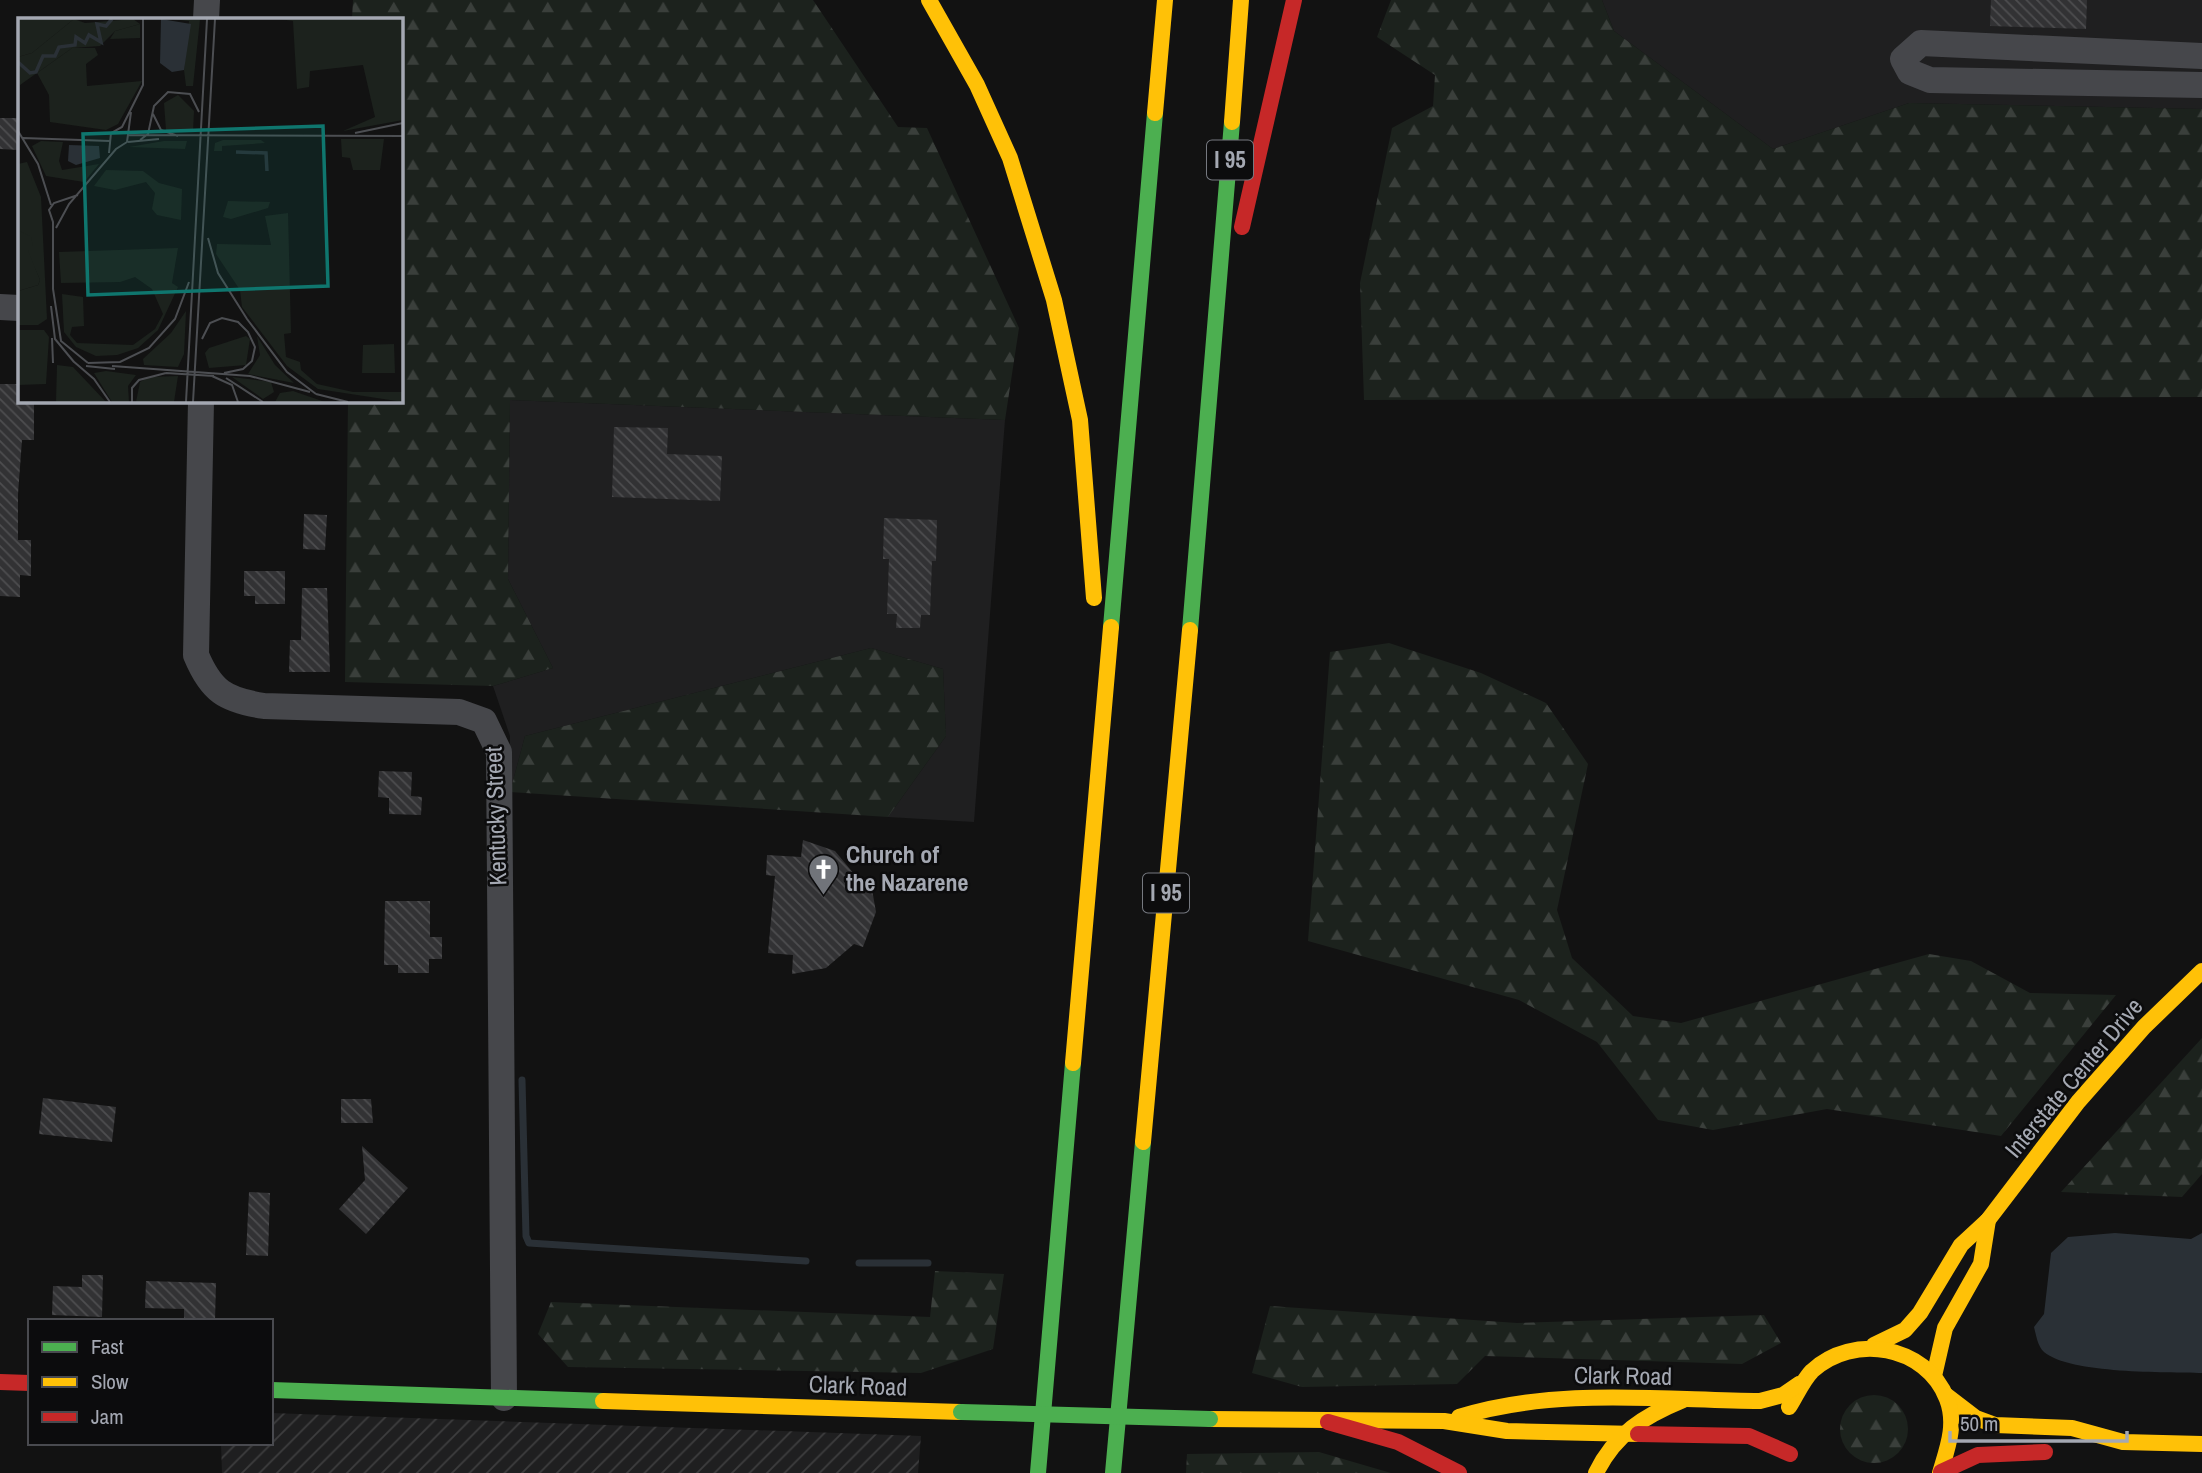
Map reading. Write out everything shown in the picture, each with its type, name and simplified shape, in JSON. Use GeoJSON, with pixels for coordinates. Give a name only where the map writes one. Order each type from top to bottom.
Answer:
{"type":"FeatureCollection","features":[{"type":"Feature","properties":{"kind":"main road"},"geometry":{"type":"LineString","coordinates":[[929,0],[977,85],[1010,158],[1057,313],[1080,420],[1102,724]]}},
{"type":"Feature","properties":{"kind":"main road"},"geometry":{"type":"LineString","coordinates":[[1038,1473],[1165,0]]}},
{"type":"Feature","properties":{"kind":"main road","name":"I 95"},"geometry":{"type":"LineString","coordinates":[[1113,1471],[1218,320],[1241,0]]}},
{"type":"Feature","properties":{"kind":"main road"},"geometry":{"type":"LineString","coordinates":[[1218,320],[1255,179],[1274,77],[1294,0]]}},
{"type":"Feature","properties":{"kind":"main road","name":"Interstate Center Drive"},"geometry":{"type":"LineString","coordinates":[[1874,1345],[1905,1330],[1920,1313],[1961,1245],[1988,1220],[2078,1102],[2144,1027],[2202,971]]}},
{"type":"Feature","properties":{"kind":"main road","name":"Interstate Center Drive"},"geometry":{"type":"LineString","coordinates":[[1934,1376],[1945,1328],[1981,1264],[1988,1220]]}},
{"type":"Feature","properties":{"kind":"main road"},"geometry":{"type":"LineString","coordinates":[[1799,1473],[1790,1454],[1787,1424],[1789,1406],[1799,1384],[1814,1367],[1832,1354],[1874,1345],[1897,1350],[1917,1360],[1934,1376],[1946,1395],[1953,1421],[1951,1447],[1941,1472]]}},
{"type":"Feature","properties":{"kind":"main road"},"geometry":{"type":"LineString","coordinates":[[0,1382],[28,1383]]}},
{"type":"Feature","properties":{"kind":"main road","name":"Clark Road"},"geometry":{"type":"LineString","coordinates":[[1444,1421],[1498,1405],[1541,1399],[1760,1401],[1783,1395],[1799,1384]]}},
{"type":"Feature","properties":{"kind":"main road","name":"Clark Road"},"geometry":{"type":"LineString","coordinates":[[273,1390],[1210,1419],[1444,1421],[1507,1431],[1749,1436],[1790,1454]]}},
{"type":"Feature","properties":{"kind":"main road"},"geometry":{"type":"LineString","coordinates":[[1946,1395],[1976,1418],[1995,1424],[2072,1428],[2123,1442]]}},
{"type":"Feature","properties":{"kind":"main road"},"geometry":{"type":"LineString","coordinates":[[1596,1473],[1604,1454],[1619,1434],[1646,1415],[1683,1400]]}},
{"type":"Feature","properties":{"kind":"main road"},"geometry":{"type":"LineString","coordinates":[[1328,1422],[1398,1442],[1458,1473]]}},
{"type":"Feature","properties":{"kind":"main road"},"geometry":{"type":"LineString","coordinates":[[2083,1450],[2123,1442],[2202,1444]]}},
{"type":"Feature","properties":{"kind":"main road"},"geometry":{"type":"LineString","coordinates":[[1941,1472],[1957,1459],[1972,1454],[2057,1453]]}},
{"type":"Feature","properties":{"kind":"street"},"geometry":{"type":"LineString","coordinates":[[206,0],[206,18]]}},
{"type":"Feature","properties":{"kind":"street"},"geometry":{"type":"LineString","coordinates":[[2202,56],[1921,43],[1903,59],[1910,72],[1930,80],[2202,85]]}},
{"type":"Feature","properties":{"kind":"street"},"geometry":{"type":"LineString","coordinates":[[0,307],[18,308]]}},
{"type":"Feature","properties":{"kind":"street","name":"Kentucky Street"},"geometry":{"type":"LineString","coordinates":[[201,402],[196,655],[206,678],[219,692],[240,703],[460,712],[484,721],[499,752],[504,1398]]}},
{"type":"Feature","properties":{"kind":"shaded area"},"geometry":{"type":"Polygon","coordinates":[[[1602,0],[2202,0],[2202,109],[1909,103],[1773,149],[1614,31],[1602,0]]]}},
{"type":"Feature","properties":{"kind":"shaded area"},"geometry":{"type":"Polygon","coordinates":[[[510,400],[1005,420],[974,822],[888,817],[946,736],[943,669],[871,648],[525,736],[510,792],[510,736],[493,686],[553,668],[508,579],[510,400]]]}},
{"type":"Feature","properties":{"kind":"shaded area"},"geometry":{"type":"Polygon","coordinates":[[[2115,1233],[2191,1239],[2202,1233],[2202,1373],[2096,1368],[2057,1359],[2040,1347],[2034,1327],[2044,1314],[2051,1253],[2068,1237],[2115,1233]]]}},
{"type":"Feature","properties":{"kind":"shaded area"},"geometry":{"type":"Polygon","coordinates":[[[273,1413],[921,1436],[918,1473],[222,1473],[221,1445],[273,1445],[273,1413]]]}},
{"type":"Feature","properties":{"kind":"green space"},"geometry":{"type":"Polygon","coordinates":[[[353,0],[813,0],[898,127],[927,128],[1019,328],[1005,420],[510,400],[508,579],[553,668],[493,686],[345,682],[348,402],[402,402],[402,18],[352,18],[353,0]]]}},
{"type":"Feature","properties":{"kind":"green space"},"geometry":{"type":"Polygon","coordinates":[[[1391,0],[1602,0],[1614,31],[1773,149],[1909,103],[2202,109],[2202,397],[1364,400],[1360,283],[1392,128],[1433,106],[1435,75],[1377,37],[1391,0]]]}},
{"type":"Feature","properties":{"kind":"green space"},"geometry":{"type":"Polygon","coordinates":[[[1389,643],[1481,673],[1546,703],[1588,764],[1557,910],[1572,958],[1633,1016],[1681,1023],[1929,954],[1971,961],[2030,993],[2116,995],[2001,1136],[1827,1109],[1713,1130],[1658,1120],[1597,1042],[1519,1000],[1308,941],[1330,652],[1389,643]]]}},
{"type":"Feature","properties":{"kind":"green space"},"geometry":{"type":"Polygon","coordinates":[[[871,648],[943,669],[946,736],[888,817],[510,792],[525,736],[871,648]]]}},
{"type":"Feature","properties":{"kind":"green space"},"geometry":{"type":"Polygon","coordinates":[[[2202,1038],[2202,1174],[2182,1197],[2061,1192],[2202,1038]]]}},
{"type":"Feature","properties":{"kind":"green space"},"geometry":{"type":"Polygon","coordinates":[[[935,1271],[1004,1274],[993,1349],[921,1373],[568,1367],[538,1334],[551,1302],[930,1317],[935,1271]]]}},
{"type":"Feature","properties":{"kind":"green space"},"geometry":{"type":"Polygon","coordinates":[[[1270,1306],[1517,1323],[1764,1315],[1781,1343],[1742,1364],[1485,1356],[1457,1384],[1302,1387],[1252,1373],[1270,1306]]]}},
{"type":"Feature","properties":{"kind":"green space"},"geometry":{"type":"Polygon","coordinates":[[[1874,1395],[1887,1398],[1898,1405],[1905,1416],[1908,1429],[1905,1442],[1898,1453],[1887,1460],[1874,1463],[1861,1460],[1850,1453],[1843,1442],[1840,1429],[1843,1416],[1850,1405],[1861,1398],[1874,1395]]]}},
{"type":"Feature","properties":{"kind":"green space"},"geometry":{"type":"Polygon","coordinates":[[[1319,1452],[1391,1473],[1186,1473],[1187,1454],[1319,1452]]]}},
{"type":"Feature","properties":{"kind":"building"},"geometry":{"type":"Polygon","coordinates":[[[1991,0],[2087,0],[2086,29],[1990,26],[1991,0]]]}},
{"type":"Feature","properties":{"kind":"building"},"geometry":{"type":"Polygon","coordinates":[[[0,118],[18,118],[18,150],[0,149],[0,118]]]}},
{"type":"Feature","properties":{"kind":"building"},"geometry":{"type":"Polygon","coordinates":[[[0,384],[18,384],[18,402],[34,402],[34,440],[22,440],[18,494],[18,540],[31,540],[31,576],[20,575],[20,597],[0,596],[0,384]]]}},
{"type":"Feature","properties":{"kind":"building"},"geometry":{"type":"Polygon","coordinates":[[[614,427],[668,428],[667,454],[722,456],[720,501],[612,497],[614,427]]]}},
{"type":"Feature","properties":{"kind":"building"},"geometry":{"type":"Polygon","coordinates":[[[304,514],[327,515],[325,550],[303,549],[304,514]]]}},
{"type":"Feature","properties":{"kind":"building"},"geometry":{"type":"Polygon","coordinates":[[[884,518],[937,520],[930,615],[921,615],[920,628],[896,628],[897,614],[887,614],[889,559],[883,559],[884,518]]]}},
{"type":"Feature","properties":{"kind":"building"},"geometry":{"type":"Polygon","coordinates":[[[244,571],[285,571],[285,604],[255,604],[255,596],[244,596],[244,571]]]}},
{"type":"Feature","properties":{"kind":"building"},"geometry":{"type":"Polygon","coordinates":[[[302,588],[327,588],[330,672],[289,672],[290,640],[301,640],[302,588]]]}},
{"type":"Feature","properties":{"kind":"building"},"geometry":{"type":"Polygon","coordinates":[[[379,771],[412,772],[411,796],[422,797],[421,815],[389,814],[389,798],[378,797],[379,771]]]}},
{"type":"Feature","properties":{"kind":"building","name":"Church of the Nazarene"},"geometry":{"type":"Polygon","coordinates":[[[803,840],[835,851],[859,880],[870,878],[876,912],[863,947],[854,944],[826,968],[792,974],[793,955],[768,953],[775,876],[766,875],[767,855],[801,857],[803,840]]]}},
{"type":"Feature","properties":{"kind":"building"},"geometry":{"type":"Polygon","coordinates":[[[385,901],[430,901],[430,937],[442,937],[442,959],[429,959],[429,973],[398,973],[398,965],[384,965],[385,901]]]}},
{"type":"Feature","properties":{"kind":"building"},"geometry":{"type":"Polygon","coordinates":[[[43,1098],[116,1107],[112,1142],[39,1134],[43,1098]]]}},
{"type":"Feature","properties":{"kind":"building"},"geometry":{"type":"Polygon","coordinates":[[[341,1099],[371,1099],[373,1123],[341,1123],[341,1099]]]}},
{"type":"Feature","properties":{"kind":"building"},"geometry":{"type":"Polygon","coordinates":[[[362,1146],[408,1188],[366,1234],[339,1209],[365,1180],[362,1146]]]}},
{"type":"Feature","properties":{"kind":"building"},"geometry":{"type":"Polygon","coordinates":[[[249,1192],[270,1193],[268,1256],[246,1255],[249,1192]]]}},
{"type":"Feature","properties":{"kind":"building"},"geometry":{"type":"Polygon","coordinates":[[[82,1275],[103,1275],[102,1317],[52,1315],[53,1286],[82,1287],[82,1275]]]}},
{"type":"Feature","properties":{"kind":"building"},"geometry":{"type":"Polygon","coordinates":[[[146,1281],[216,1283],[215,1319],[184,1319],[184,1309],[145,1308],[146,1281]]]}},
{"type":"Feature","properties":{"kind":"waterway"},"geometry":{"type":"LineString","coordinates":[[522,1080],[526,1236],[529,1243],[806,1261]]}},
{"type":"Feature","properties":{"kind":"waterway"},"geometry":{"type":"LineString","coordinates":[[859,1263],[928,1263]]}},
{"type":"Feature","properties":{"kind":"traffic: fast"},"geometry":{"type":"LineString","coordinates":[[1111,627],[1155,113]]}},
{"type":"Feature","properties":{"kind":"traffic: fast"},"geometry":{"type":"LineString","coordinates":[[1190,630],[1232,122]]}},
{"type":"Feature","properties":{"kind":"traffic: fast"},"geometry":{"type":"LineString","coordinates":[[1038,1473],[1073,1063]]}},
{"type":"Feature","properties":{"kind":"traffic: fast"},"geometry":{"type":"LineString","coordinates":[[1113,1473],[1143,1142]]}},
{"type":"Feature","properties":{"kind":"traffic: fast"},"geometry":{"type":"LineString","coordinates":[[273,1390],[603,1401]]}},
{"type":"Feature","properties":{"kind":"traffic: fast"},"geometry":{"type":"LineString","coordinates":[[961,1412],[1210,1419]]}},
{"type":"Feature","properties":{"kind":"traffic: slow"},"geometry":{"type":"LineString","coordinates":[[929,0],[977,85],[1010,158],[1054,300],[1080,420],[1094,598]]}},
{"type":"Feature","properties":{"kind":"traffic: slow"},"geometry":{"type":"LineString","coordinates":[[1155,113],[1165,0]]}},
{"type":"Feature","properties":{"kind":"traffic: slow"},"geometry":{"type":"LineString","coordinates":[[1232,122],[1241,0]]}},
{"type":"Feature","properties":{"kind":"traffic: slow"},"geometry":{"type":"LineString","coordinates":[[1073,1063],[1111,627]]}},
{"type":"Feature","properties":{"kind":"traffic: slow"},"geometry":{"type":"LineString","coordinates":[[1143,1142],[1190,630]]}},
{"type":"Feature","properties":{"kind":"traffic: slow"},"geometry":{"type":"LineString","coordinates":[[1874,1345],[1905,1330],[1920,1313],[1961,1245],[1988,1220],[2078,1102],[2144,1027],[2202,971]]}},
{"type":"Feature","properties":{"kind":"traffic: slow"},"geometry":{"type":"LineString","coordinates":[[1934,1376],[1945,1328],[1981,1264],[1988,1220]]}},
{"type":"Feature","properties":{"kind":"traffic: slow"},"geometry":{"type":"LineString","coordinates":[[1789,1407],[1812,1371],[1829,1359],[1847,1352],[1867,1349],[1887,1350],[1906,1356],[1923,1366],[1937,1381],[1950,1409],[1950,1437],[1940,1473]]}},
{"type":"Feature","properties":{"kind":"traffic: slow"},"geometry":{"type":"LineString","coordinates":[[1459,1417],[1495,1408],[1570,1398],[1760,1401],[1783,1395],[1799,1384]]}},
{"type":"Feature","properties":{"kind":"traffic: slow"},"geometry":{"type":"LineString","coordinates":[[1946,1395],[1976,1418],[1995,1425],[2072,1428],[2123,1442],[2202,1444]]}},
{"type":"Feature","properties":{"kind":"traffic: slow"},"geometry":{"type":"LineString","coordinates":[[1596,1473],[1612,1447],[1632,1428],[1683,1400]]}},
{"type":"Feature","properties":{"kind":"traffic: slow"},"geometry":{"type":"LineString","coordinates":[[603,1401],[961,1412]]}},
{"type":"Feature","properties":{"kind":"traffic: slow"},"geometry":{"type":"LineString","coordinates":[[1210,1419],[1444,1421],[1507,1431],[1638,1434]]}},
{"type":"Feature","properties":{"kind":"traffic: jam"},"geometry":{"type":"LineString","coordinates":[[1242,227],[1294,0]]}},
{"type":"Feature","properties":{"kind":"traffic: jam"},"geometry":{"type":"LineString","coordinates":[[0,1382],[28,1383]]}},
{"type":"Feature","properties":{"kind":"traffic: jam"},"geometry":{"type":"LineString","coordinates":[[1328,1422],[1398,1442],[1459,1473]]}},
{"type":"Feature","properties":{"kind":"traffic: jam"},"geometry":{"type":"LineString","coordinates":[[1638,1434],[1749,1436],[1790,1454]]}},
{"type":"Feature","properties":{"kind":"traffic: jam"},"geometry":{"type":"LineString","coordinates":[[1941,1472],[1978,1455],[2045,1452]]}},
{"type":"Feature","properties":{"kind":"place","name":"Church of the Nazarene"},"geometry":{"type":"Point","coordinates":[823,896]}}]}
